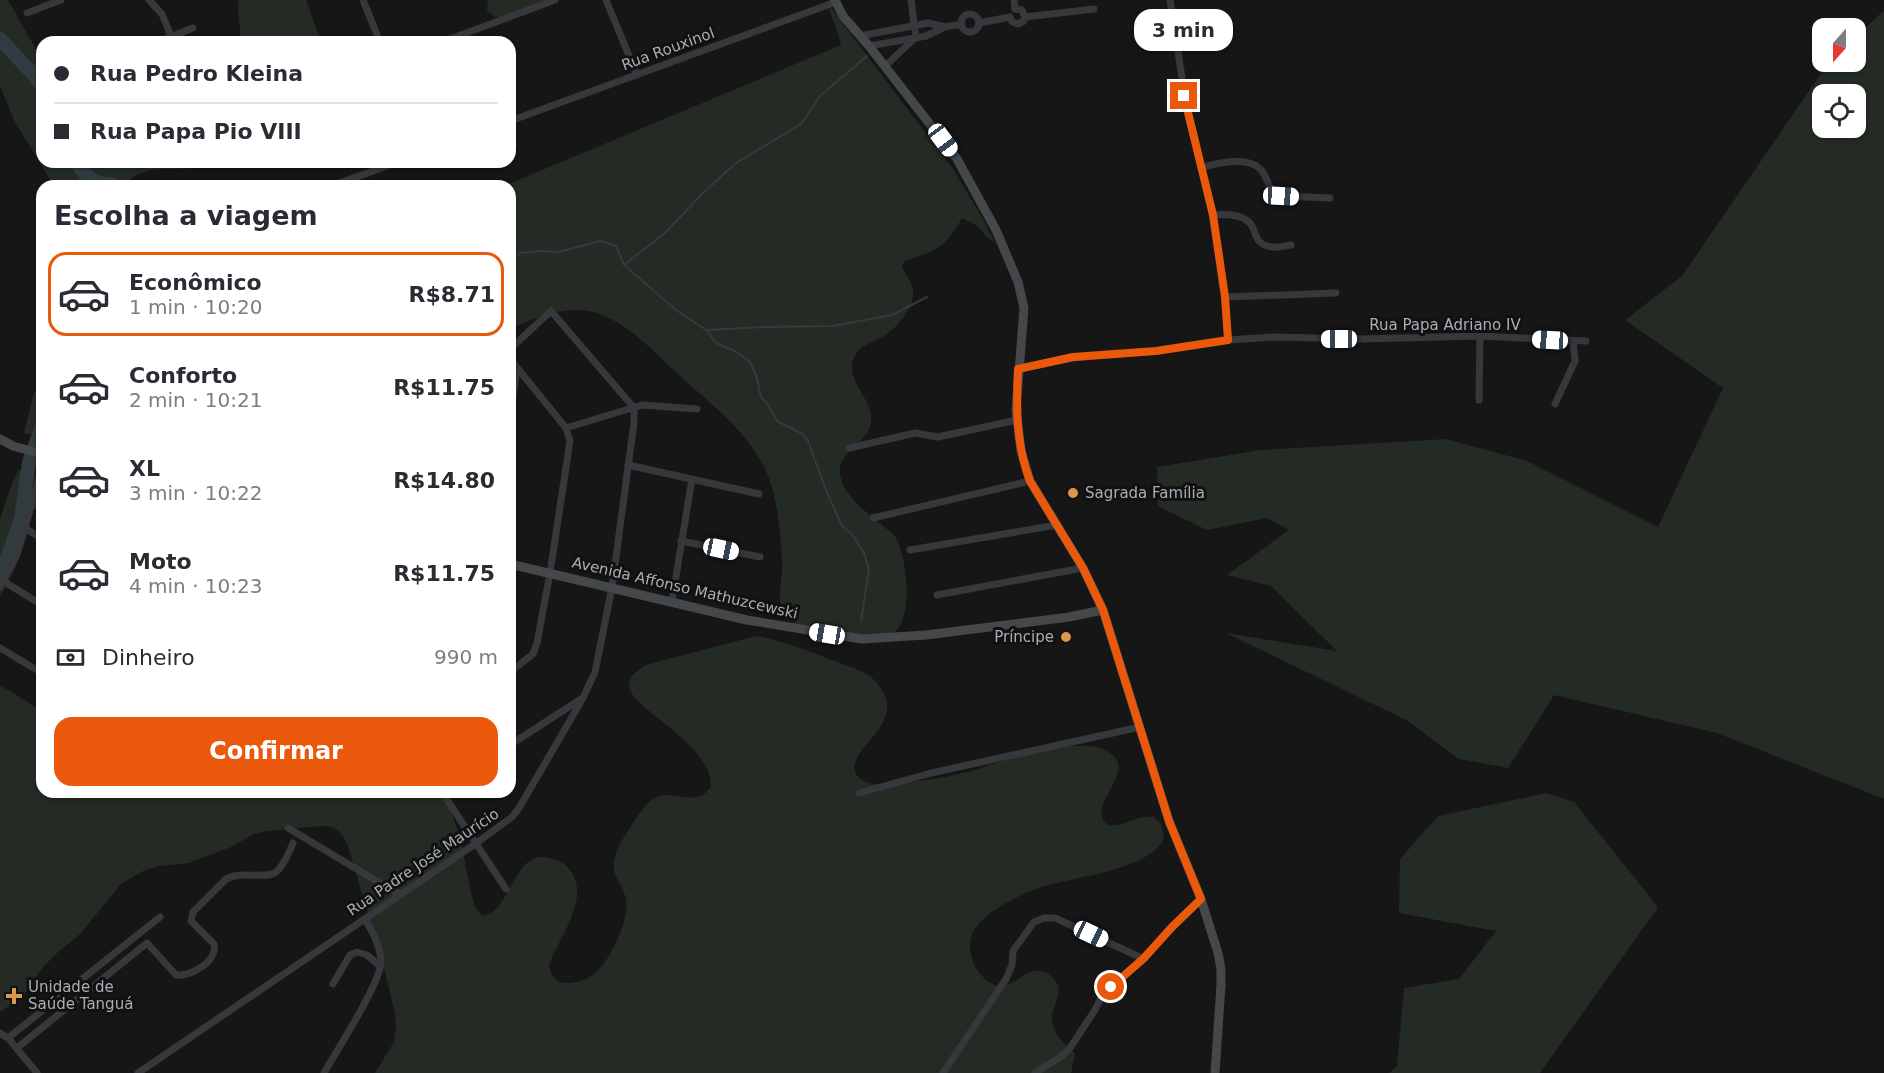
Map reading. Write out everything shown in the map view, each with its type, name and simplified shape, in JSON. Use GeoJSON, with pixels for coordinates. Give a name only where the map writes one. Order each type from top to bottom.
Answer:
{"type":"FeatureCollection","features":[{"type":"Feature","properties":{"kind":"main road"},"geometry":{"type":"LineString","coordinates":[[836,1],[843,16],[957,159],[996,230],[1018,282],[1024,308],[1018,369],[1017,420],[1021,452],[1030,481],[1083,568],[1103,610],[1169,821],[1201,899],[1218,953],[1221,969],[1215,1073]]}},
{"type":"Feature","properties":{"kind":"main road"},"geometry":{"type":"LineString","coordinates":[[0,439],[13,446],[36,452]]}},
{"type":"Feature","properties":{"kind":"main road","name":"Avenida Affonso Mathuzcewski"},"geometry":{"type":"LineString","coordinates":[[516,565],[747,620],[862,639],[926,635],[1069,617],[1103,610]]}},
{"type":"Feature","properties":{"kind":"street"},"geometry":{"type":"LineString","coordinates":[[27,13],[61,0]]}},
{"type":"Feature","properties":{"kind":"street"},"geometry":{"type":"LineString","coordinates":[[149,0],[162,14],[171,36],[193,28]]}},
{"type":"Feature","properties":{"kind":"street"},"geometry":{"type":"LineString","coordinates":[[363,0],[378,36]]}},
{"type":"Feature","properties":{"kind":"street"},"geometry":{"type":"LineString","coordinates":[[458,36],[555,0]]}},
{"type":"Feature","properties":{"kind":"street"},"geometry":{"type":"LineString","coordinates":[[606,0],[638,75]]}},
{"type":"Feature","properties":{"kind":"street"},"geometry":{"type":"LineString","coordinates":[[885,66],[915,38],[911,0]]}},
{"type":"Feature","properties":{"kind":"street"},"geometry":{"type":"LineString","coordinates":[[1010,17],[1015,9],[1014,0]]}},
{"type":"Feature","properties":{"kind":"street"},"geometry":{"type":"LineString","coordinates":[[1170,0],[1182,83],[1213,215],[1225,297],[1228,340]]}},
{"type":"Feature","properties":{"kind":"street","name":"Rua Rouxinol"},"geometry":{"type":"LineString","coordinates":[[516,119],[836,1]]}},
{"type":"Feature","properties":{"kind":"street"},"geometry":{"type":"LineString","coordinates":[[1015,9],[1022,10],[1025,17]]}},
{"type":"Feature","properties":{"kind":"street"},"geometry":{"type":"LineString","coordinates":[[1025,17],[1094,9]]}},
{"type":"Feature","properties":{"kind":"street"},"geometry":{"type":"LineString","coordinates":[[970,15],[975,16],[979,23],[976,30],[971,32],[965,31],[962,24],[964,17],[970,15]]}},
{"type":"Feature","properties":{"kind":"street"},"geometry":{"type":"LineString","coordinates":[[1010,17],[1012,22],[1018,24],[1024,21],[1025,17]]}},
{"type":"Feature","properties":{"kind":"street"},"geometry":{"type":"LineString","coordinates":[[979,23],[1010,17]]}},
{"type":"Feature","properties":{"kind":"street"},"geometry":{"type":"LineString","coordinates":[[860,36],[915,25],[934,23],[945,27]]}},
{"type":"Feature","properties":{"kind":"street"},"geometry":{"type":"LineString","coordinates":[[869,46],[934,34],[945,27],[962,24]]}},
{"type":"Feature","properties":{"kind":"street"},"geometry":{"type":"LineString","coordinates":[[1201,168],[1227,161],[1256,165],[1262,170],[1273,194],[1330,198]]}},
{"type":"Feature","properties":{"kind":"street"},"geometry":{"type":"LineString","coordinates":[[348,180],[381,168]]}},
{"type":"Feature","properties":{"kind":"street"},"geometry":{"type":"LineString","coordinates":[[1213,215],[1238,216],[1248,221],[1259,241],[1266,245],[1275,248],[1292,245]]}},
{"type":"Feature","properties":{"kind":"street"},"geometry":{"type":"LineString","coordinates":[[1225,297],[1336,293]]}},
{"type":"Feature","properties":{"kind":"street"},"geometry":{"type":"LineString","coordinates":[[516,343],[550,311],[634,408]]}},
{"type":"Feature","properties":{"kind":"street"},"geometry":{"type":"LineString","coordinates":[[1479,400],[1480,336]]}},
{"type":"Feature","properties":{"kind":"street","name":"Rua Papa Adriano IV"},"geometry":{"type":"LineString","coordinates":[[1018,369],[1073,357],[1156,351],[1228,340],[1274,337],[1360,339],[1480,336],[1586,341]]}},
{"type":"Feature","properties":{"kind":"street"},"geometry":{"type":"LineString","coordinates":[[1555,404],[1575,361],[1573,341]]}},
{"type":"Feature","properties":{"kind":"street"},"geometry":{"type":"LineString","coordinates":[[516,369],[566,429],[570,441],[537,643],[533,654],[516,667]]}},
{"type":"Feature","properties":{"kind":"street"},"geometry":{"type":"LineString","coordinates":[[566,429],[649,404],[697,409]]}},
{"type":"Feature","properties":{"kind":"street","name":"Rua Padre José Maurício"},"geometry":{"type":"LineString","coordinates":[[138,1073],[512,818],[583,698],[595,672],[612,587],[634,408]]}},
{"type":"Feature","properties":{"kind":"street"},"geometry":{"type":"LineString","coordinates":[[849,448],[915,433],[938,437],[1017,420]]}},
{"type":"Feature","properties":{"kind":"street"},"geometry":{"type":"LineString","coordinates":[[628,465],[759,494]]}},
{"type":"Feature","properties":{"kind":"street"},"geometry":{"type":"LineString","coordinates":[[672,602],[692,479]]}},
{"type":"Feature","properties":{"kind":"street"},"geometry":{"type":"LineString","coordinates":[[873,518],[1030,481]]}},
{"type":"Feature","properties":{"kind":"street"},"geometry":{"type":"LineString","coordinates":[[36,489],[17,554],[2,583],[36,602]]}},
{"type":"Feature","properties":{"kind":"street"},"geometry":{"type":"LineString","coordinates":[[32,502],[36,504]]}},
{"type":"Feature","properties":{"kind":"street"},"geometry":{"type":"LineString","coordinates":[[910,550],[1057,525]]}},
{"type":"Feature","properties":{"kind":"street"},"geometry":{"type":"LineString","coordinates":[[25,528],[36,535]]}},
{"type":"Feature","properties":{"kind":"street"},"geometry":{"type":"LineString","coordinates":[[681,541],[760,557]]}},
{"type":"Feature","properties":{"kind":"street"},"geometry":{"type":"LineString","coordinates":[[937,595],[1083,568]]}},
{"type":"Feature","properties":{"kind":"street"},"geometry":{"type":"LineString","coordinates":[[0,648],[36,669]]}},
{"type":"Feature","properties":{"kind":"street"},"geometry":{"type":"LineString","coordinates":[[516,741],[583,698]]}},
{"type":"Feature","properties":{"kind":"street"},"geometry":{"type":"LineString","coordinates":[[859,793],[931,773],[1140,727]]}},
{"type":"Feature","properties":{"kind":"street"},"geometry":{"type":"LineString","coordinates":[[446,798],[506,889]]}},
{"type":"Feature","properties":{"kind":"street"},"geometry":{"type":"LineString","coordinates":[[288,828],[400,895]]}},
{"type":"Feature","properties":{"kind":"street"},"geometry":{"type":"LineString","coordinates":[[17,1048],[147,943],[176,975],[182,976],[201,968],[215,949],[214,944],[191,921],[193,912],[226,879],[232,876],[276,872],[293,843]]}},
{"type":"Feature","properties":{"kind":"street"},"geometry":{"type":"LineString","coordinates":[[1035,1073],[1062,1056],[1070,1048],[1095,1010],[1100,998],[1144,958],[1201,899]]}},
{"type":"Feature","properties":{"kind":"street"},"geometry":{"type":"LineString","coordinates":[[8,1038],[160,917]]}},
{"type":"Feature","properties":{"kind":"street"},"geometry":{"type":"LineString","coordinates":[[943,1073],[1006,979],[1012,965],[1013,951],[1034,922],[1044,918],[1055,918],[1144,958]]}},
{"type":"Feature","properties":{"kind":"street"},"geometry":{"type":"LineString","coordinates":[[324,1073],[371,990],[380,966],[380,950],[365,919]]}},
{"type":"Feature","properties":{"kind":"street"},"geometry":{"type":"LineString","coordinates":[[333,984],[350,955],[357,952],[368,955],[380,966]]}},
{"type":"Feature","properties":{"kind":"street"},"geometry":{"type":"LineString","coordinates":[[0,1033],[8,1038],[37,1073]]}},
{"type":"Feature","properties":{"kind":"shaded area"},"geometry":{"type":"Polygon","coordinates":[[[0,0],[8,0],[36,49],[36,156],[15,122],[0,86],[0,0]]]}},
{"type":"Feature","properties":{"kind":"shaded area"},"geometry":{"type":"Polygon","coordinates":[[[239,0],[306,0],[320,36],[240,36],[239,0]]]}},
{"type":"Feature","properties":{"kind":"shaded area"},"geometry":{"type":"Polygon","coordinates":[[[488,0],[548,0],[506,17],[495,17],[487,11],[488,0]]]}},
{"type":"Feature","properties":{"kind":"shaded area"},"geometry":{"type":"Polygon","coordinates":[[[828,4],[953,169],[995,243],[976,225],[962,218],[939,247],[904,261],[902,267],[913,290],[908,310],[895,327],[860,349],[854,358],[852,373],[869,407],[871,422],[864,437],[842,462],[841,479],[847,492],[858,504],[896,538],[906,574],[906,604],[899,628],[891,634],[876,637],[807,626],[786,617],[780,601],[782,562],[777,510],[773,490],[763,465],[744,436],[732,423],[640,339],[619,323],[594,312],[583,310],[551,313],[516,326],[516,181],[841,45],[828,4]]]}},
{"type":"Feature","properties":{"kind":"shaded area"},"geometry":{"type":"Polygon","coordinates":[[[1883,11],[1884,799],[1717,733],[1554,695],[1508,768],[1459,759],[1406,720],[1226,633],[1337,651],[1271,586],[1227,575],[1289,530],[1267,518],[1207,530],[1158,506],[1157,467],[1261,450],[1446,439],[1527,461],[1658,527],[1723,388],[1625,320],[1682,276],[1812,87],[1812,138],[1866,138],[1866,84],[1814,84],[1822,72],[1866,72],[1866,28],[1883,11]]]}},
{"type":"Feature","properties":{"kind":"shaded area"},"geometry":{"type":"Polygon","coordinates":[[[43,168],[194,168],[151,170],[140,173],[131,180],[50,180],[43,168]]]}},
{"type":"Feature","properties":{"kind":"shaded area"},"geometry":{"type":"Polygon","coordinates":[[[36,390],[35,436],[24,433],[36,390]]]}},
{"type":"Feature","properties":{"kind":"shaded area"},"geometry":{"type":"Polygon","coordinates":[[[28,465],[34,470],[36,477],[30,524],[21,554],[0,596],[0,519],[18,471],[28,465]]]}},
{"type":"Feature","properties":{"kind":"shaded area"},"geometry":{"type":"Polygon","coordinates":[[[756,636],[784,643],[851,667],[871,677],[883,692],[887,707],[886,714],[879,729],[859,755],[855,769],[857,776],[864,781],[879,785],[946,777],[1057,747],[1090,746],[1111,754],[1117,761],[1118,769],[1103,803],[1101,812],[1103,820],[1113,825],[1154,817],[1161,824],[1164,839],[1146,857],[1126,865],[1042,887],[1021,895],[986,917],[975,929],[970,945],[974,964],[991,984],[1001,986],[1009,984],[1034,971],[1043,972],[1057,983],[1059,993],[1052,1020],[1057,1034],[1075,1053],[1071,1073],[375,1073],[394,1042],[395,1014],[348,846],[341,833],[332,827],[321,826],[254,834],[231,847],[189,863],[159,866],[143,871],[121,884],[80,934],[42,968],[28,990],[0,1012],[0,685],[36,707],[36,798],[444,798],[458,832],[474,904],[483,916],[492,912],[499,905],[524,866],[533,859],[543,857],[557,860],[564,864],[573,875],[577,887],[573,914],[549,965],[555,979],[570,983],[583,980],[595,973],[607,959],[618,939],[625,917],[626,899],[614,871],[614,860],[622,840],[639,814],[652,800],[661,796],[695,797],[711,787],[709,773],[703,761],[683,739],[648,710],[631,692],[630,679],[638,670],[649,664],[756,636]]]}},
{"type":"Feature","properties":{"kind":"shaded area"},"geometry":{"type":"Polygon","coordinates":[[[1547,793],[1574,802],[1658,907],[1540,1073],[1389,1073],[1397,1066],[1404,988],[1459,979],[1496,931],[1399,913],[1400,859],[1438,816],[1547,793]]]}},
{"type":"Feature","properties":{"kind":"waterway"},"geometry":{"type":"LineString","coordinates":[[0,39],[36,78]]}},
{"type":"Feature","properties":{"kind":"waterway"},"geometry":{"type":"LineString","coordinates":[[624,265],[665,233],[736,163],[801,124],[820,96],[867,56]]}},
{"type":"Feature","properties":{"kind":"waterway"},"geometry":{"type":"LineString","coordinates":[[81,168],[92,180]]}},
{"type":"Feature","properties":{"kind":"waterway"},"geometry":{"type":"LineString","coordinates":[[516,256],[520,253],[558,252],[601,241],[616,246],[624,265],[676,310],[706,330],[716,343],[735,351],[750,362],[757,378],[761,398],[767,403],[777,421],[803,434],[808,441],[842,526],[852,534],[864,553],[869,569],[861,622]]}},
{"type":"Feature","properties":{"kind":"waterway"},"geometry":{"type":"LineString","coordinates":[[708,330],[832,326],[892,315],[927,297]]}},
{"type":"Feature","properties":{"kind":"waterway"},"geometry":{"type":"LineString","coordinates":[[0,573],[21,519],[29,462],[36,443]]}},
{"type":"Feature","properties":{"kind":"place","name":"Sagrada Família"},"geometry":{"type":"Point","coordinates":[1073,493]}},
{"type":"Feature","properties":{"kind":"place","name":"Príncipe"},"geometry":{"type":"Point","coordinates":[1066,637]}},
{"type":"Feature","properties":{"kind":"place","name":"Unidade de Saúde Tanguá"},"geometry":{"type":"Point","coordinates":[14,996]}},
{"type":"Feature","properties":{"kind":"route"},"geometry":{"type":"LineString","coordinates":[[1111,987],[1144,958],[1201,899],[1169,821],[1103,610],[1083,568],[1030,481],[1025,468],[1016,410],[1018,369],[1073,357],[1156,351],[1228,340],[1225,297],[1213,215],[1184,96]]}}]}
